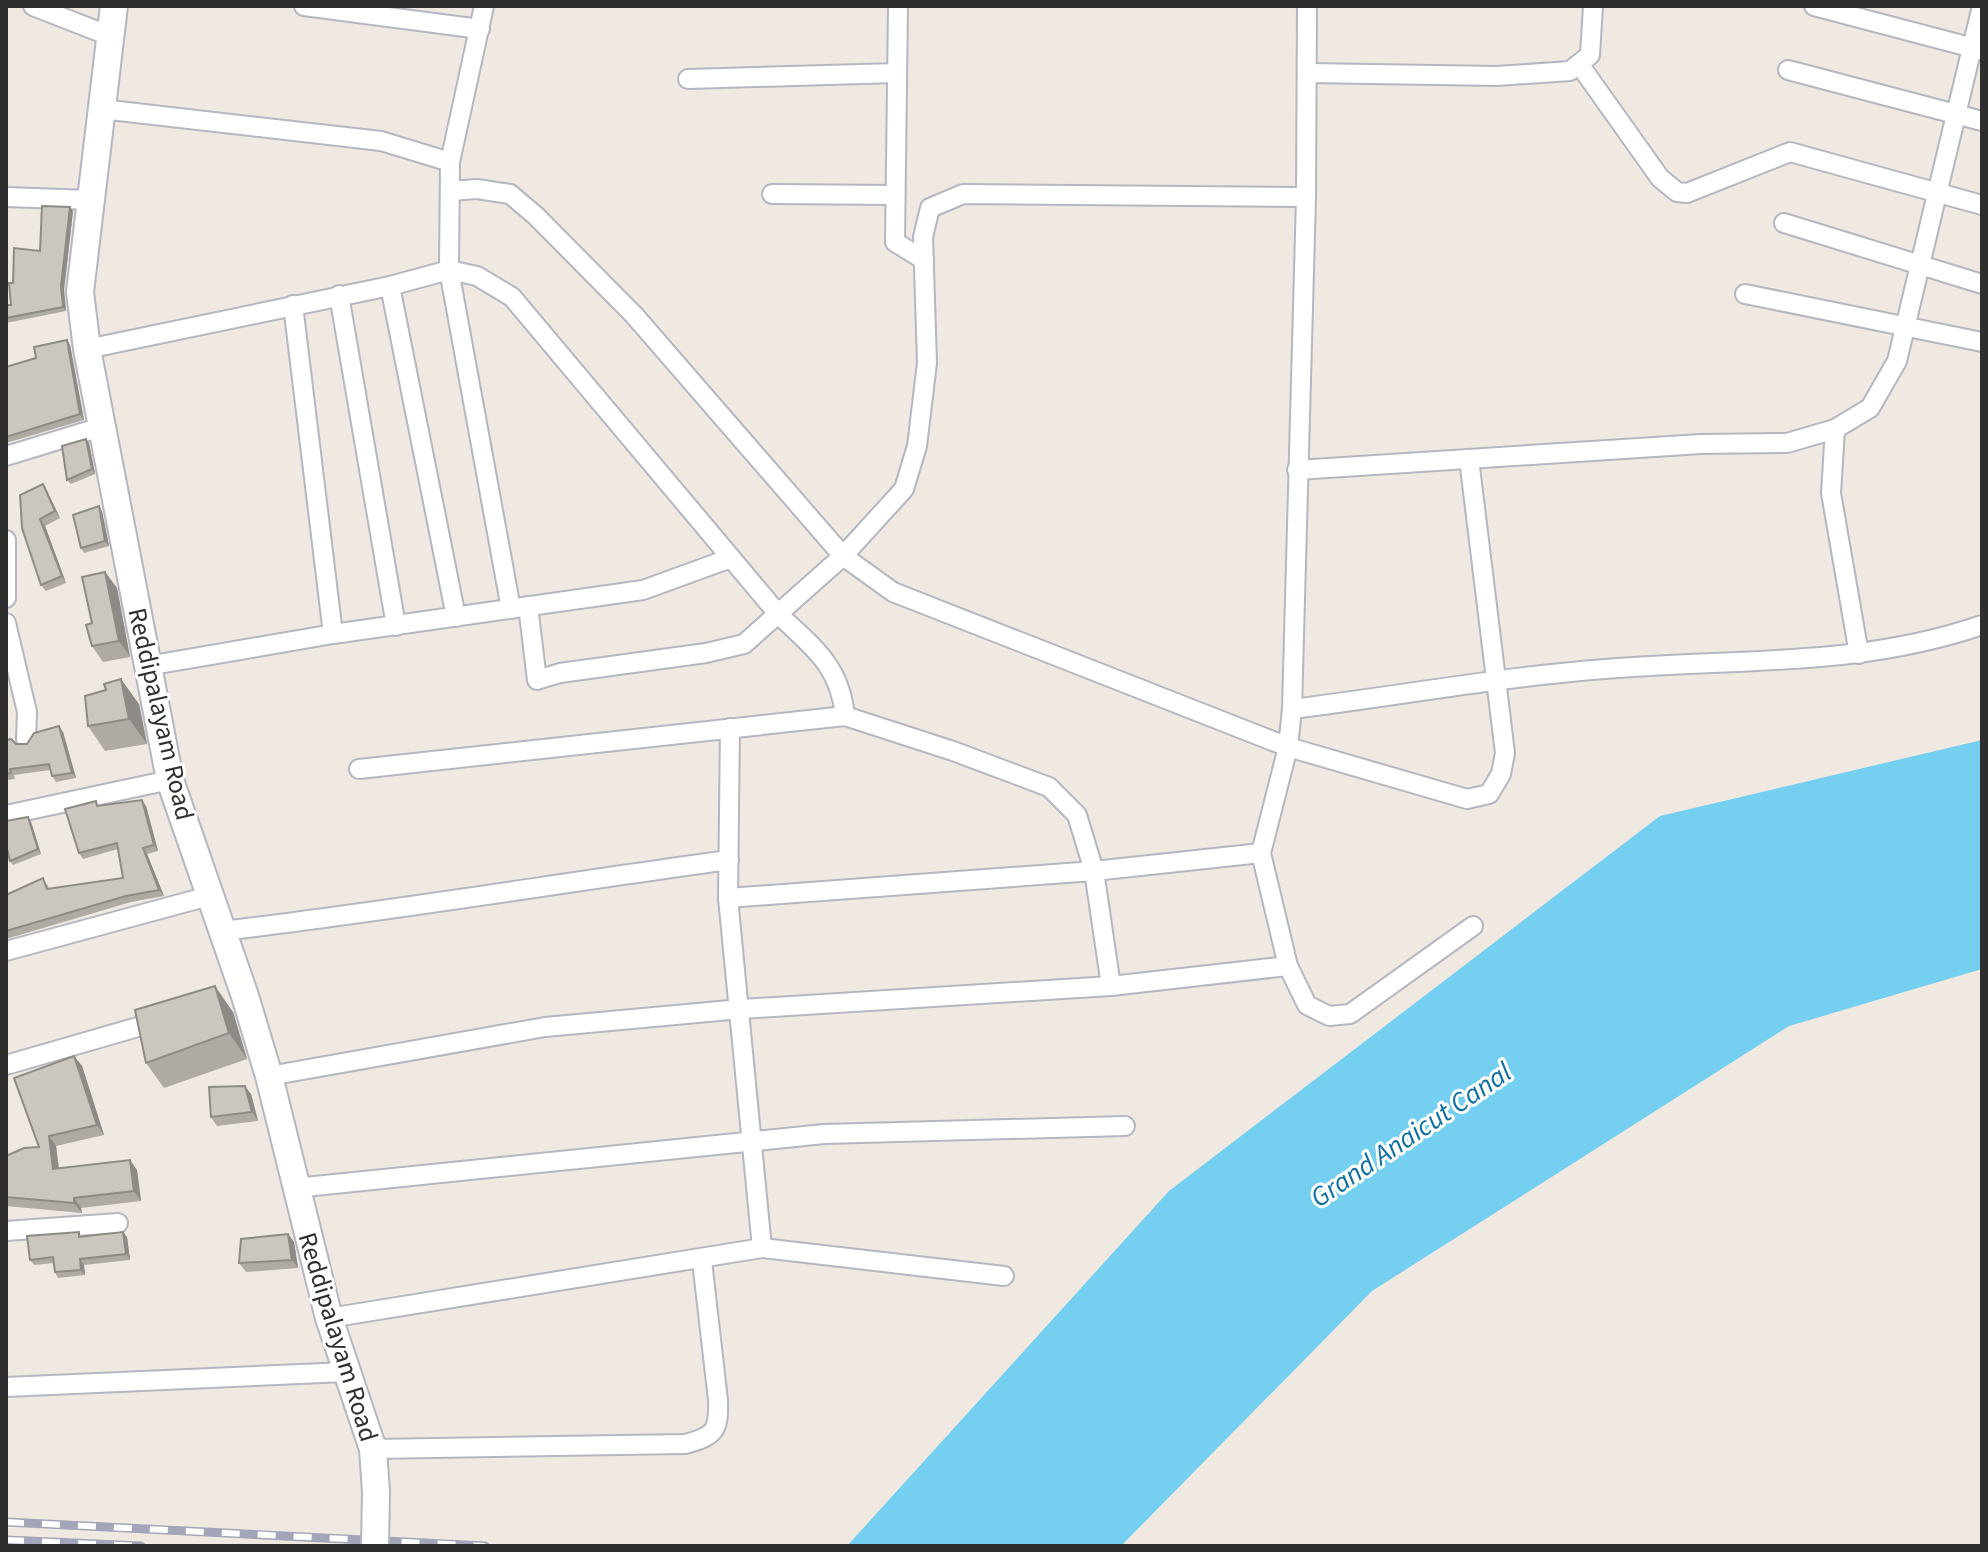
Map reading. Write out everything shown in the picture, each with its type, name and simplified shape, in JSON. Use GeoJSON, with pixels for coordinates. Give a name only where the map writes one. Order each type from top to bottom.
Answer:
{"type":"FeatureCollection","features":[{"type":"Feature","properties":{"kind":"street"},"geometry":{"type":"LineString","coordinates":[[33,6],[110,36]]}},
{"type":"Feature","properties":{"kind":"street","name":"Reddipalayam Road"},"geometry":{"type":"LineString","coordinates":[[114,6],[80,292],[87,349],[170,780],[222,931],[238,998],[269,1076],[329,1318],[373,1449],[375,1546]]}},
{"type":"Feature","properties":{"kind":"street"},"geometry":{"type":"LineString","coordinates":[[304,6],[480,29]]}},
{"type":"Feature","properties":{"kind":"street"},"geometry":{"type":"LineString","coordinates":[[484,6],[450,162],[449,270],[519,608],[537,680],[560,673],[706,653],[744,644],[843,556],[904,489],[917,446],[927,363],[923,237],[930,208],[963,194],[1306,197]]}},
{"type":"Feature","properties":{"kind":"street"},"geometry":{"type":"LineString","coordinates":[[898,6],[895,242],[924,260]]}},
{"type":"Feature","properties":{"kind":"street"},"geometry":{"type":"LineString","coordinates":[[1307,6],[1306,197],[1292,709],[1288,747],[1261,853],[1288,966],[1307,1005],[1329,1016],[1350,1014],[1473,926]]}},
{"type":"Feature","properties":{"kind":"street"},"geometry":{"type":"LineString","coordinates":[[1307,73],[1497,76],[1570,71],[1590,55],[1593,6]]}},
{"type":"Feature","properties":{"kind":"street"},"geometry":{"type":"LineString","coordinates":[[1814,6],[1977,49]]}},
{"type":"Feature","properties":{"kind":"street"},"geometry":{"type":"LineString","coordinates":[[1297,470],[1701,444],[1787,443],[1835,429],[1870,408],[1897,361],[1956,114],[1977,49],[1982,6]]}},
{"type":"Feature","properties":{"kind":"street"},"geometry":{"type":"LineString","coordinates":[[1579,64],[1660,178],[1677,192],[1687,193],[1713,184],[1752,165],[1790,152],[1982,205]]}},
{"type":"Feature","properties":{"kind":"street"},"geometry":{"type":"LineString","coordinates":[[1788,70],[1982,121]]}},
{"type":"Feature","properties":{"kind":"street"},"geometry":{"type":"LineString","coordinates":[[688,79],[897,73]]}},
{"type":"Feature","properties":{"kind":"street"},"geometry":{"type":"LineString","coordinates":[[101,109],[381,141],[450,162]]}},
{"type":"Feature","properties":{"kind":"street"},"geometry":{"type":"LineString","coordinates":[[450,191],[477,189],[510,194],[536,216],[634,315],[843,556],[893,592],[1288,747],[1467,799],[1489,794],[1501,774],[1505,753],[1469,459]]}},
{"type":"Feature","properties":{"kind":"street"},"geometry":{"type":"LineString","coordinates":[[772,194],[895,195]]}},
{"type":"Feature","properties":{"kind":"street"},"geometry":{"type":"LineString","coordinates":[[6,197],[91,200]]}},
{"type":"Feature","properties":{"kind":"street"},"geometry":{"type":"LineString","coordinates":[[1784,223],[1982,284]]}},
{"type":"Feature","properties":{"kind":"street"},"geometry":{"type":"LineString","coordinates":[[87,349],[390,286],[449,270],[477,276],[512,297],[779,615],[829,662],[843,693],[845,716]]}},
{"type":"Feature","properties":{"kind":"street"},"geometry":{"type":"LineString","coordinates":[[390,286],[456,617]]}},
{"type":"Feature","properties":{"kind":"street"},"geometry":{"type":"LineString","coordinates":[[1745,294],[1982,342]]}},
{"type":"Feature","properties":{"kind":"street"},"geometry":{"type":"LineString","coordinates":[[339,295],[396,626]]}},
{"type":"Feature","properties":{"kind":"street"},"geometry":{"type":"LineString","coordinates":[[293,305],[333,634]]}},
{"type":"Feature","properties":{"kind":"street"},"geometry":{"type":"LineString","coordinates":[[6,456],[101,427]]}},
{"type":"Feature","properties":{"kind":"street"},"geometry":{"type":"LineString","coordinates":[[1835,429],[1831,493],[1859,654]]}},
{"type":"Feature","properties":{"kind":"street"},"geometry":{"type":"LineString","coordinates":[[6,540],[6,598]]}},
{"type":"Feature","properties":{"kind":"street"},"geometry":{"type":"LineString","coordinates":[[147,666],[333,634],[643,590],[731,558]]}},
{"type":"Feature","properties":{"kind":"street"},"geometry":{"type":"LineString","coordinates":[[6,623],[27,712],[26,739]]}},
{"type":"Feature","properties":{"kind":"street"},"geometry":{"type":"LineString","coordinates":[[1292,709],[1409,695],[1497,679],[1859,654],[1930,643],[1982,625]]}},
{"type":"Feature","properties":{"kind":"street"},"geometry":{"type":"LineString","coordinates":[[359,769],[845,716],[953,751],[1049,787],[1077,815],[1094,871],[1111,986]]}},
{"type":"Feature","properties":{"kind":"street"},"geometry":{"type":"LineString","coordinates":[[730,728],[728,898],[762,1248]]}},
{"type":"Feature","properties":{"kind":"street"},"geometry":{"type":"LineString","coordinates":[[6,815],[170,780]]}},
{"type":"Feature","properties":{"kind":"street"},"geometry":{"type":"LineString","coordinates":[[728,898],[1094,871],[1261,853]]}},
{"type":"Feature","properties":{"kind":"street"},"geometry":{"type":"LineString","coordinates":[[222,931],[394,911],[517,889],[729,860]]}},
{"type":"Feature","properties":{"kind":"street"},"geometry":{"type":"LineString","coordinates":[[6,951],[209,896]]}},
{"type":"Feature","properties":{"kind":"street"},"geometry":{"type":"LineString","coordinates":[[269,1076],[545,1027],[741,1009],[1111,986],[1288,966]]}},
{"type":"Feature","properties":{"kind":"street"},"geometry":{"type":"LineString","coordinates":[[6,1065],[186,1013]]}},
{"type":"Feature","properties":{"kind":"street"},"geometry":{"type":"LineString","coordinates":[[295,1188],[824,1134],[1125,1126]]}},
{"type":"Feature","properties":{"kind":"street"},"geometry":{"type":"LineString","coordinates":[[6,1231],[118,1223]]}},
{"type":"Feature","properties":{"kind":"street"},"geometry":{"type":"LineString","coordinates":[[329,1318],[624,1269],[702,1261],[762,1248],[1004,1276]]}},
{"type":"Feature","properties":{"kind":"street"},"geometry":{"type":"LineString","coordinates":[[373,1449],[685,1444],[708,1438],[719,1422],[702,1261]]}},
{"type":"Feature","properties":{"kind":"street"},"geometry":{"type":"LineString","coordinates":[[6,1387],[346,1372]]}},
{"type":"Feature","properties":{"kind":"water","name":"Grand Anaicut Canal"},"geometry":{"type":"Polygon","coordinates":[[[1982,740],[1982,969],[1789,1026],[1372,1291],[1121,1546],[847,1546],[1169,1191],[1660,816],[1982,740]]]}},
{"type":"Feature","properties":{"kind":"building"},"geometry":{"type":"Polygon","coordinates":[[[42,206],[70,207],[61,286],[63,307],[6,318],[6,305],[11,305],[9,283],[13,283],[14,248],[40,251],[42,206]]]}},
{"type":"Feature","properties":{"kind":"building"},"geometry":{"type":"Polygon","coordinates":[[[67,340],[80,414],[6,437],[6,367],[36,358],[34,347],[67,340]]]}},
{"type":"Feature","properties":{"kind":"building"},"geometry":{"type":"Polygon","coordinates":[[[86,439],[92,469],[67,480],[62,446],[86,439]]]}},
{"type":"Feature","properties":{"kind":"building"},"geometry":{"type":"Polygon","coordinates":[[[43,484],[55,511],[40,519],[62,576],[41,585],[22,528],[20,495],[43,484]]]}},
{"type":"Feature","properties":{"kind":"building"},"geometry":{"type":"Polygon","coordinates":[[[99,506],[105,541],[81,548],[73,515],[99,506]]]}},
{"type":"Feature","properties":{"kind":"building"},"geometry":{"type":"Polygon","coordinates":[[[105,572],[119,641],[92,646],[86,625],[92,623],[82,577],[105,572]]]}},
{"type":"Feature","properties":{"kind":"building"},"geometry":{"type":"Polygon","coordinates":[[[121,679],[129,719],[88,726],[85,696],[106,690],[104,684],[121,679]]]}},
{"type":"Feature","properties":{"kind":"building"},"geometry":{"type":"Polygon","coordinates":[[[59,726],[72,773],[52,776],[49,764],[10,769],[11,773],[6,774],[6,740],[27,744],[34,733],[59,726]]]}},
{"type":"Feature","properties":{"kind":"building"},"geometry":{"type":"Polygon","coordinates":[[[142,800],[154,845],[143,848],[159,890],[126,896],[6,931],[6,895],[43,878],[47,889],[123,878],[117,843],[79,853],[65,809],[96,801],[97,806],[142,800]]]}},
{"type":"Feature","properties":{"kind":"building"},"geometry":{"type":"Polygon","coordinates":[[[28,817],[38,849],[10,861],[6,821],[28,817]]]}},
{"type":"Feature","properties":{"kind":"building"},"geometry":{"type":"Polygon","coordinates":[[[215,986],[229,1033],[146,1063],[135,1010],[215,986]]]}},
{"type":"Feature","properties":{"kind":"building"},"geometry":{"type":"Polygon","coordinates":[[[74,1056],[97,1125],[49,1136],[53,1169],[130,1160],[134,1191],[74,1198],[74,1203],[6,1197],[6,1156],[24,1148],[39,1147],[14,1078],[74,1056]]]}},
{"type":"Feature","properties":{"kind":"building"},"geometry":{"type":"Polygon","coordinates":[[[245,1086],[252,1112],[211,1117],[209,1087],[245,1086]]]}},
{"type":"Feature","properties":{"kind":"building"},"geometry":{"type":"Polygon","coordinates":[[[79,1232],[79,1237],[123,1232],[126,1254],[80,1259],[81,1270],[55,1272],[53,1257],[30,1260],[27,1236],[79,1232]]]}},
{"type":"Feature","properties":{"kind":"building"},"geometry":{"type":"Polygon","coordinates":[[[288,1234],[292,1260],[239,1263],[241,1239],[288,1234]]]}},
{"type":"Feature","properties":{"kind":"railway"},"geometry":{"type":"LineString","coordinates":[[6,1522],[485,1546]]}},
{"type":"Feature","properties":{"kind":"railway"},"geometry":{"type":"LineString","coordinates":[[6,1540],[141,1546]]}}]}
